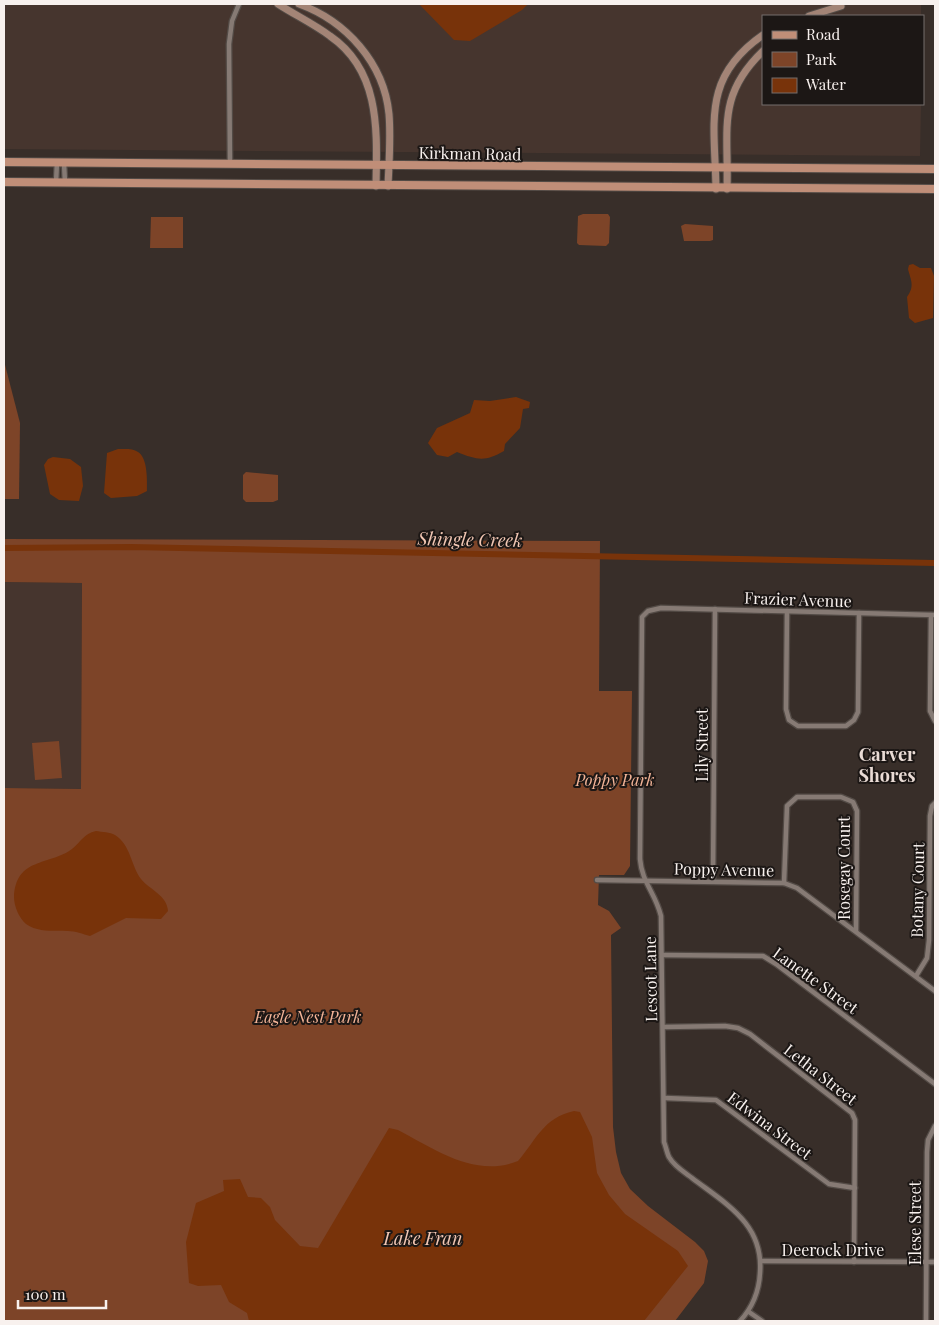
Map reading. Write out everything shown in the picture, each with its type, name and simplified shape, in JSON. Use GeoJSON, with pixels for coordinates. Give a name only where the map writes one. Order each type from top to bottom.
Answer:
{"type":"FeatureCollection","features":[{"type":"Feature","properties":{"kind":"main road","name":"Kirkman Road"},"geometry":{"type":"LineString","coordinates":[[4,162],[716,169],[935,169]]}},
{"type":"Feature","properties":{"kind":"main road","name":"Kirkman Road"},"geometry":{"type":"LineString","coordinates":[[4,182],[935,190]]}},
{"type":"Feature","properties":{"kind":"street"},"geometry":{"type":"LineString","coordinates":[[230,164],[229,44],[232,21],[239,4]]}},
{"type":"Feature","properties":{"kind":"street"},"geometry":{"type":"LineString","coordinates":[[278,4],[331,36],[348,51],[364,75],[376,117],[376,186]]}},
{"type":"Feature","properties":{"kind":"street"},"geometry":{"type":"LineString","coordinates":[[300,4],[318,10],[344,29],[368,56],[382,85],[389,112],[388,186]]}},
{"type":"Feature","properties":{"kind":"street"},"geometry":{"type":"LineString","coordinates":[[812,15],[844,5]]}},
{"type":"Feature","properties":{"kind":"street"},"geometry":{"type":"LineString","coordinates":[[826,15],[844,5]]}},
{"type":"Feature","properties":{"kind":"street"},"geometry":{"type":"LineString","coordinates":[[716,189],[714,110],[719,88],[728,67],[744,48],[762,35]]}},
{"type":"Feature","properties":{"kind":"street"},"geometry":{"type":"LineString","coordinates":[[727,189],[727,113],[735,86],[745,67],[762,52]]}},
{"type":"Feature","properties":{"kind":"street"},"geometry":{"type":"LineString","coordinates":[[56,183],[60,163]]}},
{"type":"Feature","properties":{"kind":"street"},"geometry":{"type":"LineString","coordinates":[[60,163],[65,183]]}},
{"type":"Feature","properties":{"kind":"street","name":"Frazier Avenue"},"geometry":{"type":"LineString","coordinates":[[661,608],[933,615]]}},
{"type":"Feature","properties":{"kind":"street","name":"Lescot Lane"},"geometry":{"type":"LineString","coordinates":[[661,608],[648,611],[642,617],[641,625],[640,859],[644,880],[653,890],[661,916],[665,1098],[664,1142],[669,1157],[680,1169],[742,1216],[755,1238],[761,1261],[759,1288],[749,1312],[740,1321]]}},
{"type":"Feature","properties":{"kind":"street","name":"Lily Street"},"geometry":{"type":"LineString","coordinates":[[713,881],[715,609]]}},
{"type":"Feature","properties":{"kind":"street"},"geometry":{"type":"LineString","coordinates":[[787,611],[786,709],[789,720],[798,726],[846,726],[854,720],[858,712],[859,614]]}},
{"type":"Feature","properties":{"kind":"street"},"geometry":{"type":"LineString","coordinates":[[933,615],[930,711],[935,721]]}},
{"type":"Feature","properties":{"kind":"street","name":"Rosegay Court"},"geometry":{"type":"LineString","coordinates":[[784,883],[787,806],[797,798],[841,797],[853,802],[857,811],[856,931]]}},
{"type":"Feature","properties":{"kind":"street","name":"Botany Court"},"geometry":{"type":"LineString","coordinates":[[916,976],[926,958],[929,940],[930,816],[932,806],[935,803]]}},
{"type":"Feature","properties":{"kind":"street","name":"Poppy Avenue"},"geometry":{"type":"LineString","coordinates":[[597,880],[784,883],[797,888],[935,992]]}},
{"type":"Feature","properties":{"kind":"street","name":"Lanette Street"},"geometry":{"type":"LineString","coordinates":[[663,955],[763,956],[935,1084]]}},
{"type":"Feature","properties":{"kind":"street","name":"Letha Street"},"geometry":{"type":"LineString","coordinates":[[664,1027],[738,1028],[750,1034],[852,1113],[856,1120],[854,1262]]}},
{"type":"Feature","properties":{"kind":"street","name":"Edwina Street"},"geometry":{"type":"LineString","coordinates":[[665,1098],[716,1100],[829,1184],[855,1188]]}},
{"type":"Feature","properties":{"kind":"street","name":"Elese Street"},"geometry":{"type":"LineString","coordinates":[[926,1321],[928,1140],[935,1126]]}},
{"type":"Feature","properties":{"kind":"street","name":"Deerock Drive"},"geometry":{"type":"LineString","coordinates":[[761,1261],[935,1262]]}},
{"type":"Feature","properties":{"kind":"street"},"geometry":{"type":"LineString","coordinates":[[749,1312],[762,1321]]}},
{"type":"Feature","properties":{"kind":"shaded area"},"geometry":{"type":"Polygon","coordinates":[[[4,4],[921,4],[921,15],[762,15],[762,105],[921,105],[920,156],[4,149],[4,4]]]}},
{"type":"Feature","properties":{"kind":"shaded area"},"geometry":{"type":"Polygon","coordinates":[[[4,582],[82,583],[81,789],[4,788],[4,582]]]}},
{"type":"Feature","properties":{"kind":"green space"},"geometry":{"type":"Polygon","coordinates":[[[583,214],[608,214],[610,217],[609,243],[606,246],[579,245],[577,243],[578,216],[583,214]]]}},
{"type":"Feature","properties":{"kind":"green space"},"geometry":{"type":"Polygon","coordinates":[[[151,217],[183,217],[183,248],[150,248],[151,217]]]}},
{"type":"Feature","properties":{"kind":"green space"},"geometry":{"type":"Polygon","coordinates":[[[685,224],[713,226],[713,240],[684,241],[681,226],[685,224]]]}},
{"type":"Feature","properties":{"kind":"green space"},"geometry":{"type":"Polygon","coordinates":[[[4,361],[20,423],[19,499],[4,499],[4,361]]]}},
{"type":"Feature","properties":{"kind":"green space"},"geometry":{"type":"Polygon","coordinates":[[[246,472],[278,475],[278,500],[273,502],[246,502],[243,499],[243,475],[246,472]]]}},
{"type":"Feature","properties":{"kind":"green space","name":"Eagle Nest Park"},"geometry":{"type":"Polygon","coordinates":[[[4,539],[600,541],[599,691],[632,691],[630,866],[624,875],[599,875],[598,905],[609,911],[621,928],[611,935],[613,1127],[621,1173],[630,1189],[648,1206],[695,1242],[704,1251],[708,1261],[704,1283],[675,1321],[4,1321],[4,788],[81,789],[82,583],[4,582],[4,539]]]}},
{"type":"Feature","properties":{"kind":"green space"},"geometry":{"type":"Polygon","coordinates":[[[59,741],[62,778],[35,780],[32,743],[59,741]]]}},
{"type":"Feature","properties":{"kind":"water"},"geometry":{"type":"Polygon","coordinates":[[[419,4],[528,4],[522,10],[470,41],[454,40],[419,4]]]}},
{"type":"Feature","properties":{"kind":"water"},"geometry":{"type":"Polygon","coordinates":[[[913,264],[920,268],[931,268],[934,276],[933,318],[915,323],[909,318],[907,297],[912,286],[908,269],[909,265],[913,264]]]}},
{"type":"Feature","properties":{"kind":"water"},"geometry":{"type":"Polygon","coordinates":[[[516,397],[530,402],[529,408],[523,409],[520,428],[505,444],[504,451],[497,455],[481,459],[457,452],[448,457],[437,455],[428,443],[437,428],[470,413],[474,400],[490,401],[516,397]]]}},
{"type":"Feature","properties":{"kind":"water"},"geometry":{"type":"Polygon","coordinates":[[[118,449],[134,450],[144,459],[147,491],[137,496],[111,498],[104,493],[107,453],[118,449]]]}},
{"type":"Feature","properties":{"kind":"water"},"geometry":{"type":"Polygon","coordinates":[[[53,457],[70,459],[81,467],[83,486],[79,501],[59,500],[50,494],[44,465],[48,459],[53,457]]]}},
{"type":"Feature","properties":{"kind":"water"},"geometry":{"type":"Polygon","coordinates":[[[96,831],[111,833],[120,839],[128,850],[141,879],[165,901],[168,911],[161,919],[126,918],[90,936],[71,931],[41,930],[26,924],[19,915],[14,900],[16,884],[21,875],[35,864],[72,849],[85,836],[96,831]]]}},
{"type":"Feature","properties":{"kind":"water","name":"Lake Fran"},"geometry":{"type":"Polygon","coordinates":[[[574,1111],[580,1112],[592,1137],[597,1173],[609,1195],[625,1214],[678,1251],[688,1266],[644,1321],[249,1321],[247,1313],[229,1302],[221,1285],[198,1286],[189,1283],[186,1242],[196,1203],[224,1191],[223,1180],[240,1179],[248,1197],[261,1198],[270,1207],[275,1220],[300,1246],[318,1248],[389,1128],[398,1130],[441,1153],[471,1164],[486,1166],[502,1165],[518,1161],[548,1124],[563,1114],[574,1111]]]}},
{"type":"Feature","properties":{"kind":"waterway","name":"Shingle Creek"},"geometry":{"type":"LineString","coordinates":[[4,548],[131,547],[935,563]]}},
{"type":"Feature","properties":{"kind":"district","name":"Carver Shores"},"geometry":{"type":"Point","coordinates":[887,764]}},
{"type":"Feature","properties":{"kind":"park label","name":"Poppy Park"},"geometry":{"type":"Point","coordinates":[615,779]}}]}
